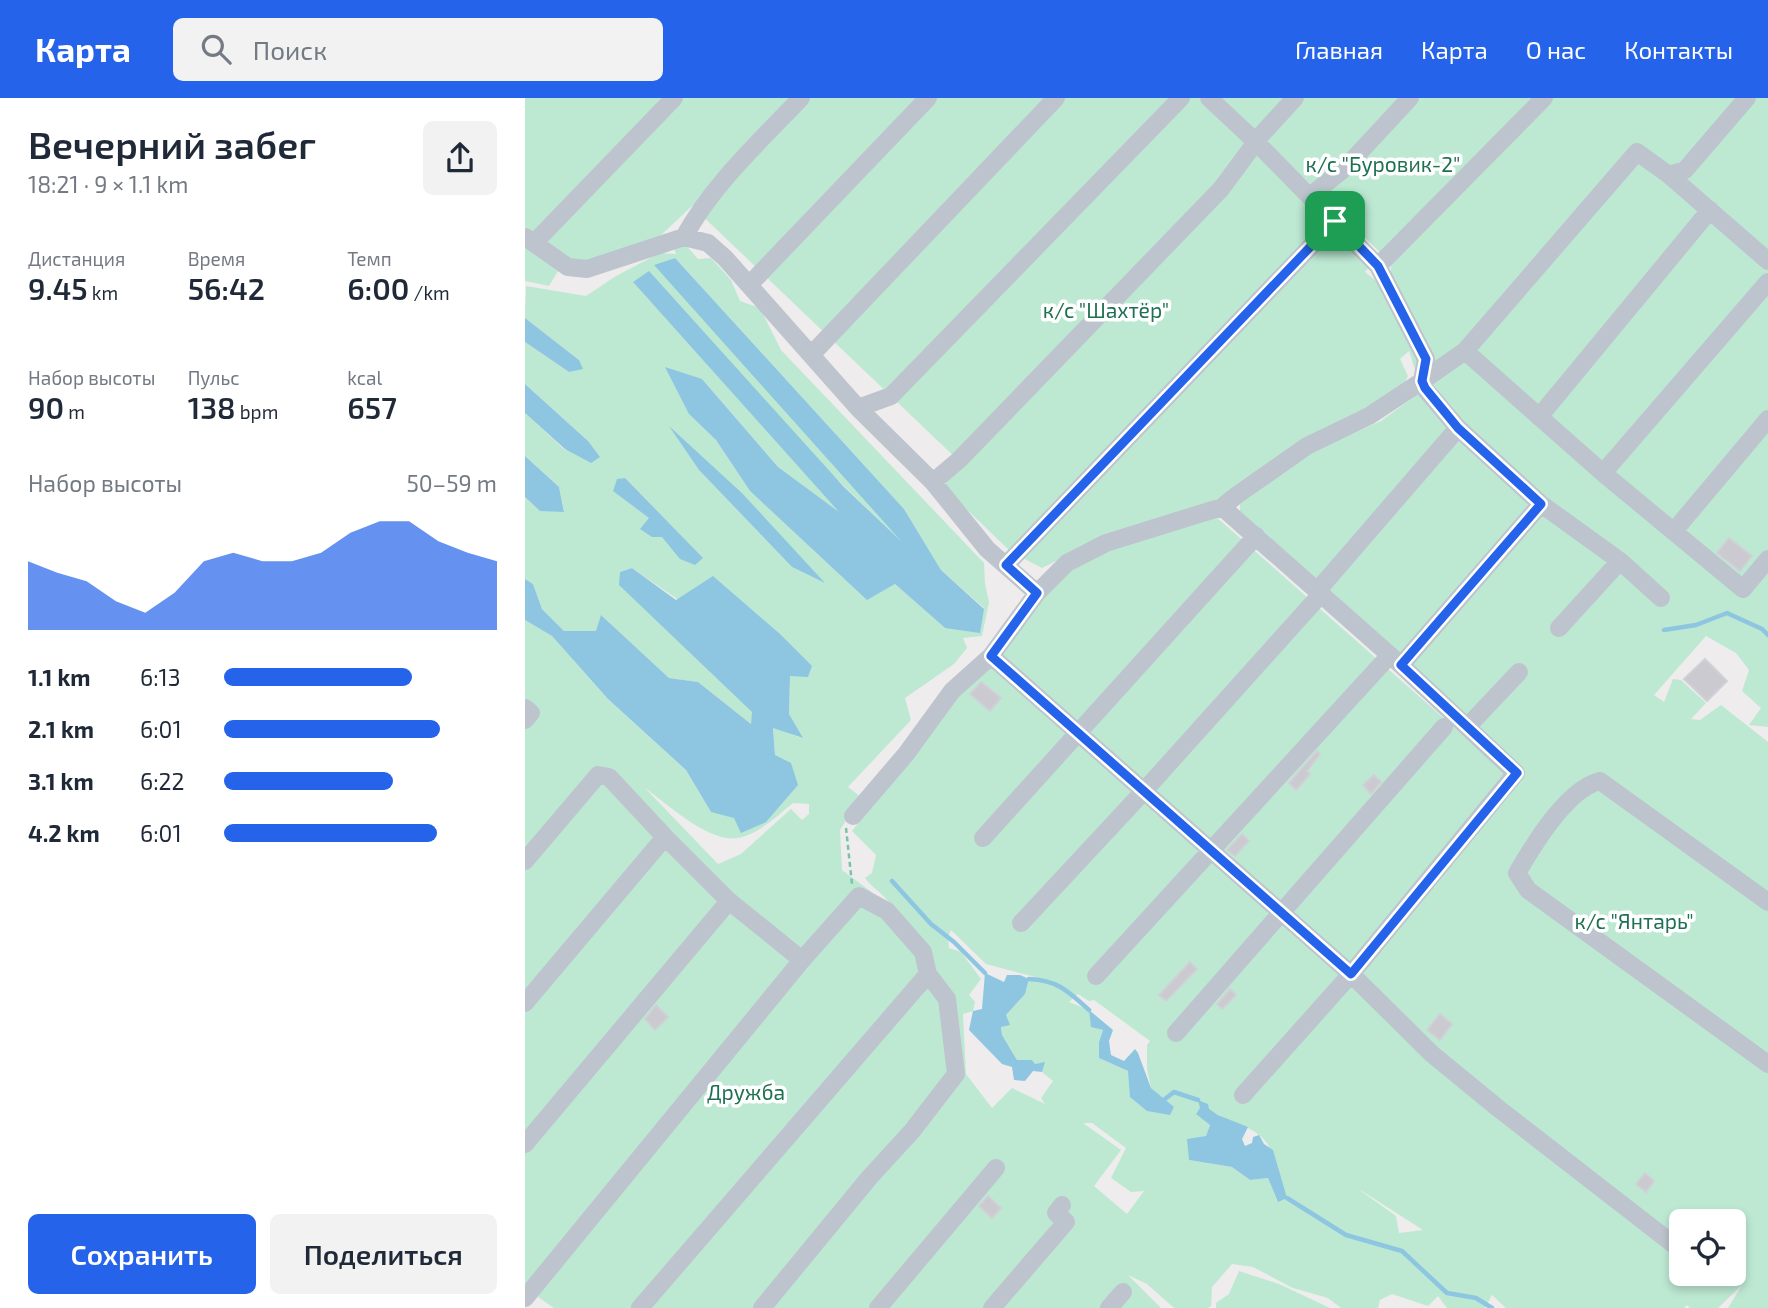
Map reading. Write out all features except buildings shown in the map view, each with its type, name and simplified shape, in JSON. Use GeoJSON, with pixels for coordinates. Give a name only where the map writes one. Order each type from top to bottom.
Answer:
{"type":"FeatureCollection","features":[{"type":"Feature","properties":{"kind":"street"},"geometry":{"type":"LineString","coordinates":[[674,98],[529,240],[568,267],[587,269],[684,237],[708,243],[725,258],[858,408],[933,482],[987,549],[1037,593]]}},
{"type":"Feature","properties":{"kind":"street"},"geometry":{"type":"LineString","coordinates":[[684,237],[698,212],[734,168],[801,98]]}},
{"type":"Feature","properties":{"kind":"street"},"geometry":{"type":"LineString","coordinates":[[749,285],[928,98]]}},
{"type":"Feature","properties":{"kind":"street"},"geometry":{"type":"LineString","coordinates":[[810,355],[1056,98]]}},
{"type":"Feature","properties":{"kind":"street"},"geometry":{"type":"LineString","coordinates":[[858,408],[891,396],[1181,98]]}},
{"type":"Feature","properties":{"kind":"street"},"geometry":{"type":"LineString","coordinates":[[1209,98],[1378,266],[1426,359],[1422,381],[1425,388],[1458,428],[1541,504],[1620,561],[1661,598]]}},
{"type":"Feature","properties":{"kind":"street"},"geometry":{"type":"LineString","coordinates":[[933,482],[959,460],[1221,190],[1256,142],[1296,98]]}},
{"type":"Feature","properties":{"kind":"street"},"geometry":{"type":"LineString","coordinates":[[1310,196],[1345,168],[1410,98]]}},
{"type":"Feature","properties":{"kind":"street"},"geometry":{"type":"LineString","coordinates":[[1378,266],[1544,98]]}},
{"type":"Feature","properties":{"kind":"street"},"geometry":{"type":"LineString","coordinates":[[1669,175],[1685,170],[1747,98]]}},
{"type":"Feature","properties":{"kind":"street"},"geometry":{"type":"LineString","coordinates":[[853,816],[906,754],[952,691],[991,656],[1037,593],[1067,563],[1106,543],[1223,508],[1237,495],[1307,446],[1369,416],[1465,351],[1637,152],[1669,175],[1768,261]]}},
{"type":"Feature","properties":{"kind":"street"},"geometry":{"type":"LineString","coordinates":[[1539,417],[1710,211]]}},
{"type":"Feature","properties":{"kind":"street"},"geometry":{"type":"LineString","coordinates":[[1006,565],[1335,221]]}},
{"type":"Feature","properties":{"kind":"street"},"geometry":{"type":"LineString","coordinates":[[1603,473],[1768,282]]}},
{"type":"Feature","properties":{"kind":"street"},"geometry":{"type":"LineString","coordinates":[[1465,351],[1603,473],[1743,589],[1768,559]]}},
{"type":"Feature","properties":{"kind":"street"},"geometry":{"type":"LineString","coordinates":[[1674,531],[1768,419]]}},
{"type":"Feature","properties":{"kind":"street"},"geometry":{"type":"LineString","coordinates":[[1021,923],[1144,791],[1320,592],[1458,428]]}},
{"type":"Feature","properties":{"kind":"street"},"geometry":{"type":"LineString","coordinates":[[1096,976],[1210,850],[1395,660],[1541,504]]}},
{"type":"Feature","properties":{"kind":"street"},"geometry":{"type":"LineString","coordinates":[[1223,508],[1320,592],[1517,773],[1351,974],[1243,1095]]}},
{"type":"Feature","properties":{"kind":"street"},"geometry":{"type":"LineString","coordinates":[[983,838],[1256,536]]}},
{"type":"Feature","properties":{"kind":"street"},"geometry":{"type":"LineString","coordinates":[[1559,628],[1620,561]]}},
{"type":"Feature","properties":{"kind":"street"},"geometry":{"type":"LineString","coordinates":[[991,656],[1351,974],[1432,1054],[1669,1241]]}},
{"type":"Feature","properties":{"kind":"street"},"geometry":{"type":"LineString","coordinates":[[1468,726],[1519,672]]}},
{"type":"Feature","properties":{"kind":"street"},"geometry":{"type":"LineString","coordinates":[[525,708],[531,713],[525,720]]}},
{"type":"Feature","properties":{"kind":"street"},"geometry":{"type":"LineString","coordinates":[[1176,1033],[1444,727]]}},
{"type":"Feature","properties":{"kind":"street"},"geometry":{"type":"LineString","coordinates":[[525,860],[598,775],[609,777],[729,901],[802,960]]}},
{"type":"Feature","properties":{"kind":"street"},"geometry":{"type":"LineString","coordinates":[[1768,902],[1600,780],[1586,784],[1540,833],[1517,873],[1528,890],[1768,1064]]}},
{"type":"Feature","properties":{"kind":"street"},"geometry":{"type":"LineString","coordinates":[[525,1003],[665,837]]}},
{"type":"Feature","properties":{"kind":"street"},"geometry":{"type":"LineString","coordinates":[[529,1287],[802,960],[859,896],[887,911],[923,952],[928,974],[947,999],[956,1074],[912,1131],[869,1178],[762,1308]]}},
{"type":"Feature","properties":{"kind":"street"},"geometry":{"type":"LineString","coordinates":[[525,1144],[729,901]]}},
{"type":"Feature","properties":{"kind":"street"},"geometry":{"type":"LineString","coordinates":[[640,1308],[928,974]]}},
{"type":"Feature","properties":{"kind":"street"},"geometry":{"type":"LineString","coordinates":[[878,1308],[996,1168]]}},
{"type":"Feature","properties":{"kind":"street"},"geometry":{"type":"LineString","coordinates":[[992,1308],[1066,1222],[1056,1213],[1062,1205]]}},
{"type":"Feature","properties":{"kind":"street"},"geometry":{"type":"LineString","coordinates":[[1109,1308],[1123,1292]]}},
{"type":"Feature","properties":{"kind":"path"},"geometry":{"type":"LineString","coordinates":[[853,816],[846,829],[851,881],[859,896]]}},
{"type":"Feature","properties":{"kind":"green space"},"geometry":{"type":"Polygon","coordinates":[[[525,98],[1199,98],[1332,224],[1371,265],[1365,272],[1401,301],[1391,280],[1391,263],[1222,98],[1768,98],[1768,727],[1749,725],[1761,708],[1742,691],[1749,670],[1736,653],[1706,636],[1654,695],[1664,702],[1673,679],[1681,680],[1706,703],[1691,719],[1700,720],[1721,705],[1768,742],[1768,1308],[1728,1308],[1741,1286],[1746,1286],[1746,1209],[1669,1209],[1669,1286],[1741,1286],[1718,1308],[1690,1308],[1687,1305],[1684,1308],[1506,1308],[1492,1295],[1485,1308],[1447,1308],[1438,1296],[1428,1306],[1392,1294],[1380,1300],[1378,1308],[1341,1308],[1328,1298],[1293,1288],[1253,1267],[1232,1264],[1212,1287],[1211,1306],[1208,1308],[1174,1308],[1147,1284],[1128,1275],[1161,1308],[554,1308],[525,1288],[525,620],[552,636],[608,699],[686,770],[711,812],[775,755],[773,727],[801,738],[789,714],[790,676],[632,568],[620,572],[620,585],[753,712],[751,724],[698,682],[669,678],[602,616],[597,631],[564,631],[542,609],[533,584],[525,579],[525,497],[540,511],[564,511],[559,487],[525,456],[525,413],[565,450],[588,441],[525,384],[525,342],[569,372],[579,360],[525,318],[526,286],[586,296],[616,276],[660,253],[676,254],[673,246],[684,243],[698,259],[711,258],[731,280],[740,301],[760,308],[781,350],[984,563],[989,602],[982,636],[963,638],[967,648],[954,664],[905,698],[911,720],[848,787],[861,797],[840,830],[842,870],[893,908],[865,878],[872,873],[876,855],[852,831],[957,693],[1047,590],[1088,558],[1214,515],[1517,783],[1525,774],[1240,513],[1240,498],[1303,456],[1381,421],[1422,391],[1409,351],[1400,359],[1408,376],[1401,389],[1388,400],[1378,399],[1380,403],[1216,501],[1102,538],[1042,568],[1011,552],[956,499],[945,482],[961,463],[692,206],[659,237],[589,265],[571,262],[525,232],[525,98]],[[675,258],[655,265],[910,550],[633,282],[842,515],[778,467],[702,379],[689,414],[716,440],[750,491],[867,599],[895,584],[945,628],[984,608],[941,570],[904,509],[675,258]],[[672,429],[699,470],[792,567],[823,582],[742,493],[672,429]],[[644,787],[718,864],[741,854],[791,809],[802,820],[809,814],[809,804],[793,803],[753,833],[727,838],[702,829],[644,787]],[[951,930],[948,937],[949,948],[961,952],[981,979],[969,995],[975,1002],[973,1011],[963,1014],[966,1074],[992,1108],[1012,1088],[1045,1104],[1041,1098],[1053,1081],[1042,1072],[1044,1063],[1017,1060],[1002,1035],[1001,1027],[1006,1015],[1025,994],[1029,979],[1039,978],[986,964],[951,930]],[[1078,994],[1069,1002],[1089,1010],[1093,1027],[1103,1030],[1099,1042],[1099,1058],[1128,1071],[1173,1107],[1151,1088],[1147,1068],[1147,1045],[1150,1041],[1094,1000],[1089,1001],[1078,994]],[[1200,1108],[1210,1124],[1206,1136],[1189,1160],[1232,1167],[1250,1180],[1268,1178],[1278,1202],[1274,1160],[1266,1142],[1246,1127],[1200,1108]],[[1083,1123],[1121,1150],[1094,1186],[1127,1214],[1144,1191],[1131,1192],[1111,1178],[1126,1148],[1092,1123],[1083,1123]],[[1361,1191],[1396,1216],[1399,1233],[1423,1230],[1361,1191]]]}},
{"type":"Feature","properties":{"kind":"green space"},"geometry":{"type":"Polygon","coordinates":[[[525,246],[558,271],[549,286],[525,281],[525,246]]]}},
{"type":"Feature","properties":{"kind":"green space"},"geometry":{"type":"Polygon","coordinates":[[[1239,1271],[1279,1284],[1330,1308],[1216,1308],[1216,1303],[1229,1294],[1239,1271]]]}},
{"type":"Feature","properties":{"kind":"water"},"geometry":{"type":"Polygon","coordinates":[[[675,258],[904,509],[941,570],[984,609],[980,633],[945,628],[895,584],[867,600],[750,491],[716,440],[689,414],[665,367],[702,379],[778,467],[839,512],[633,282],[649,271],[844,487],[901,541],[654,265],[675,258]]]}},
{"type":"Feature","properties":{"kind":"water"},"geometry":{"type":"Polygon","coordinates":[[[525,318],[579,360],[583,369],[569,372],[525,342],[525,318]]]}},
{"type":"Feature","properties":{"kind":"water"},"geometry":{"type":"Polygon","coordinates":[[[525,384],[588,441],[600,457],[591,463],[565,449],[525,413],[525,384]]]}},
{"type":"Feature","properties":{"kind":"water"},"geometry":{"type":"Polygon","coordinates":[[[669,426],[742,493],[825,583],[792,567],[699,470],[669,426]]]}},
{"type":"Feature","properties":{"kind":"water"},"geometry":{"type":"Polygon","coordinates":[[[525,456],[559,487],[564,512],[540,511],[525,497],[525,456]]]}},
{"type":"Feature","properties":{"kind":"water"},"geometry":{"type":"Polygon","coordinates":[[[625,478],[703,558],[695,565],[680,559],[662,537],[652,537],[640,529],[649,518],[613,491],[617,479],[625,478]]]}},
{"type":"Feature","properties":{"kind":"water"},"geometry":{"type":"Polygon","coordinates":[[[632,568],[676,600],[713,576],[780,634],[812,666],[808,677],[790,676],[789,714],[803,738],[773,728],[775,755],[791,763],[798,785],[766,822],[741,833],[734,818],[711,812],[686,770],[608,699],[552,636],[525,620],[525,579],[533,584],[542,609],[564,631],[596,631],[601,615],[669,678],[698,682],[751,724],[752,712],[619,585],[620,572],[632,568]]]}},
{"type":"Feature","properties":{"kind":"water"},"geometry":{"type":"Polygon","coordinates":[[[985,973],[1004,982],[1007,975],[1020,975],[1029,979],[1025,994],[1006,1015],[1010,1025],[1001,1027],[1002,1035],[1017,1060],[1032,1060],[1035,1064],[1045,1062],[1042,1072],[1033,1071],[1025,1081],[1014,1080],[1012,1067],[1002,1064],[969,1030],[973,1011],[982,1009],[985,973]]]}},
{"type":"Feature","properties":{"kind":"water"},"geometry":{"type":"Polygon","coordinates":[[[1089,1010],[1113,1030],[1109,1041],[1111,1055],[1124,1061],[1135,1049],[1151,1088],[1174,1107],[1170,1115],[1147,1111],[1130,1097],[1128,1071],[1099,1058],[1099,1042],[1103,1030],[1091,1027],[1089,1010]]]}},
{"type":"Feature","properties":{"kind":"water"},"geometry":{"type":"Polygon","coordinates":[[[1198,1100],[1208,1104],[1209,1109],[1218,1115],[1248,1127],[1242,1139],[1245,1146],[1252,1143],[1253,1137],[1259,1135],[1264,1144],[1273,1150],[1287,1198],[1278,1202],[1268,1178],[1250,1180],[1232,1167],[1189,1160],[1187,1139],[1206,1136],[1210,1125],[1196,1114],[1200,1108],[1198,1100]]]}},
{"type":"Feature","properties":{"kind":"waterway"},"geometry":{"type":"LineString","coordinates":[[1664,630],[1696,625],[1727,613],[1762,629],[1768,635]]}},
{"type":"Feature","properties":{"kind":"waterway"},"geometry":{"type":"LineString","coordinates":[[892,881],[931,924],[954,942],[985,973]]}},
{"type":"Feature","properties":{"kind":"waterway"},"geometry":{"type":"LineString","coordinates":[[1029,979],[1055,985],[1089,1010]]}},
{"type":"Feature","properties":{"kind":"waterway"},"geometry":{"type":"LineString","coordinates":[[1165,1099],[1174,1092],[1198,1100]]}},
{"type":"Feature","properties":{"kind":"waterway"},"geometry":{"type":"LineString","coordinates":[[1287,1198],[1346,1235],[1402,1251],[1447,1293],[1476,1298],[1492,1308]]}},
{"type":"Feature","properties":{"kind":"route"},"geometry":{"type":"LineString","coordinates":[[1335,221],[1378,266],[1426,359],[1422,381],[1425,388],[1458,428],[1541,504],[1401,665],[1517,773],[1351,974],[991,656],[1037,593],[1006,565],[1335,221]]}},
{"type":"Feature","properties":{"kind":"park label","name":"к/с \"Буровик-2\""},"geometry":{"type":"Point","coordinates":[1383,163]}},
{"type":"Feature","properties":{"kind":"park label","name":"к/с \"Шахтёр\""},"geometry":{"type":"Point","coordinates":[1106,309]}},
{"type":"Feature","properties":{"kind":"park label","name":"к/с \"Янтарь\""},"geometry":{"type":"Point","coordinates":[1634,920]}},
{"type":"Feature","properties":{"kind":"park label","name":"Дружба"},"geometry":{"type":"Point","coordinates":[746,1091]}}]}
